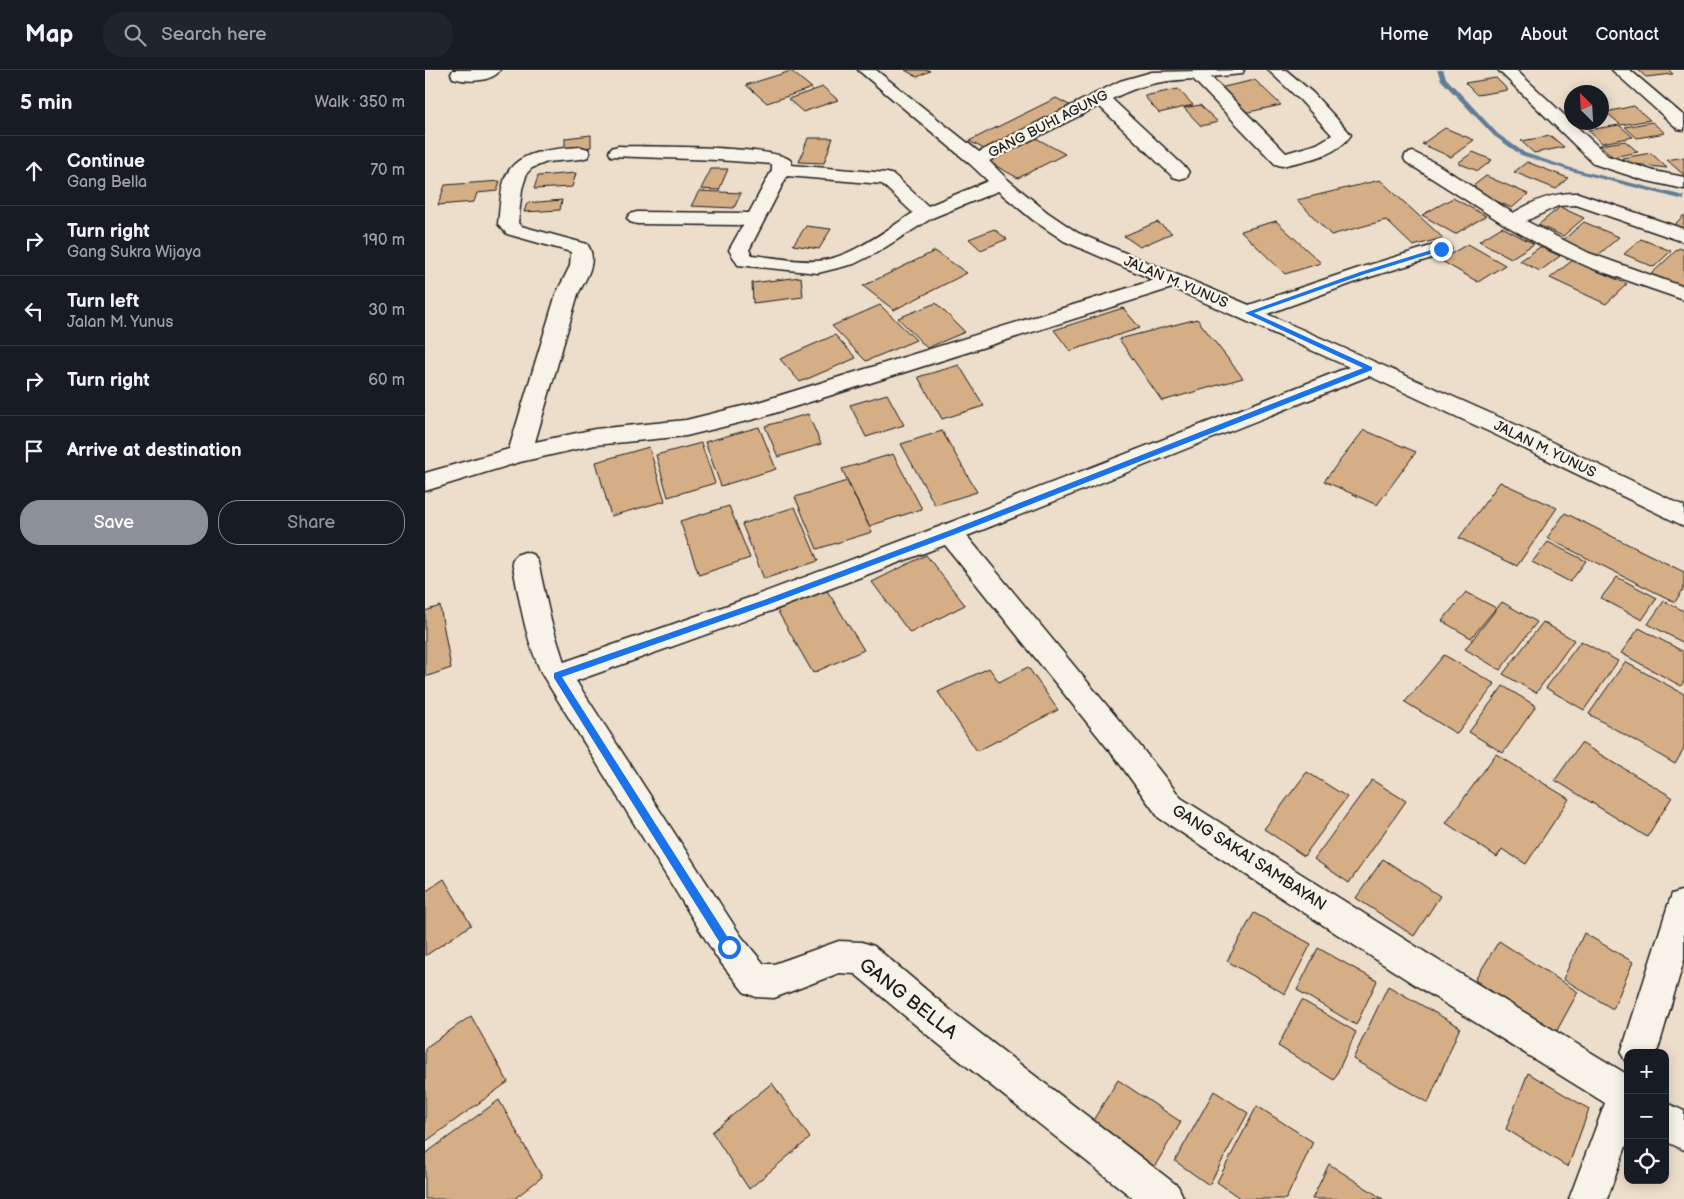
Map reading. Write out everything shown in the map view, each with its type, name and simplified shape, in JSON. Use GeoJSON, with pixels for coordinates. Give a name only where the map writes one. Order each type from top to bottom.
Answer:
{"type":"FeatureCollection","features":[{"type":"Feature","properties":{"kind":"street"},"geometry":{"type":"LineString","coordinates":[[461,70],[459,74],[461,76],[469,76],[492,70]]}},
{"type":"Feature","properties":{"kind":"street","name":"JALAN M. YUNUS"},"geometry":{"type":"LineString","coordinates":[[866,70],[977,160],[1039,216],[1071,237],[1248,313],[1502,428],[1684,517]]}},
{"type":"Feature","properties":{"kind":"street","name":"GANG BUHI AGUNG"},"geometry":{"type":"LineString","coordinates":[[977,160],[1126,85],[1152,77],[1236,70]]}},
{"type":"Feature","properties":{"kind":"street"},"geometry":{"type":"LineString","coordinates":[[1207,71],[1282,160],[1331,146],[1339,141],[1342,135],[1319,108],[1276,70]]}},
{"type":"Feature","properties":{"kind":"street"},"geometry":{"type":"LineString","coordinates":[[1506,70],[1601,160],[1650,176],[1684,183]]}},
{"type":"Feature","properties":{"kind":"street"},"geometry":{"type":"LineString","coordinates":[[1620,70],[1684,125]]}},
{"type":"Feature","properties":{"kind":"street"},"geometry":{"type":"LineString","coordinates":[[1101,98],[1180,173]]}},
{"type":"Feature","properties":{"kind":"street"},"geometry":{"type":"LineString","coordinates":[[618,152],[717,154],[774,158],[782,161],[781,170],[739,250],[745,261],[818,266],[847,260],[869,249],[925,214],[1005,187]]}},
{"type":"Feature","properties":{"kind":"street"},"geometry":{"type":"LineString","coordinates":[[519,454],[567,294],[581,264],[580,248],[514,230],[508,224],[516,175],[529,162],[540,158],[581,153]]}},
{"type":"Feature","properties":{"kind":"street"},"geometry":{"type":"LineString","coordinates":[[1413,158],[1445,175],[1466,192],[1549,242],[1684,294]]}},
{"type":"Feature","properties":{"kind":"street"},"geometry":{"type":"LineString","coordinates":[[781,170],[887,179],[925,214]]}},
{"type":"Feature","properties":{"kind":"street"},"geometry":{"type":"LineString","coordinates":[[1513,221],[1545,203],[1567,198],[1578,199],[1684,236]]}},
{"type":"Feature","properties":{"kind":"street"},"geometry":{"type":"LineString","coordinates":[[637,218],[756,219]]}},
{"type":"Feature","properties":{"kind":"street"},"geometry":{"type":"LineString","coordinates":[[1248,313],[1363,273],[1441,249]]}},
{"type":"Feature","properties":{"kind":"street"},"geometry":{"type":"LineString","coordinates":[[425,482],[519,454],[595,437],[686,428],[759,410],[1174,281]]}},
{"type":"Feature","properties":{"kind":"street"},"geometry":{"type":"LineString","coordinates":[[557,676],[764,603],[950,533],[1369,368]]}},
{"type":"Feature","properties":{"kind":"street","name":"GANG SAKAI SAMBAYAN"},"geometry":{"type":"LineString","coordinates":[[950,533],[1127,751],[1170,808],[1424,971],[1624,1092]]}},
{"type":"Feature","properties":{"kind":"street","name":"GANG BELLA"},"geometry":{"type":"LineString","coordinates":[[525,562],[544,648],[550,666],[729,947],[756,980],[774,981],[839,957],[862,958],[943,1026],[1165,1199]]}},
{"type":"Feature","properties":{"kind":"street"},"geometry":{"type":"LineString","coordinates":[[1640,1049],[1684,904]]}},
{"type":"Feature","properties":{"kind":"street"},"geometry":{"type":"LineString","coordinates":[[1588,1199],[1624,1102]]}},
{"type":"Feature","properties":{"kind":"street"},"geometry":{"type":"LineString","coordinates":[[1669,1123],[1684,1132]]}},
{"type":"Feature","properties":{"kind":"building"},"geometry":{"type":"Polygon","coordinates":[[[905,70],[928,70],[930,71],[917,77],[905,70]]]}},
{"type":"Feature","properties":{"kind":"building"},"geometry":{"type":"Polygon","coordinates":[[[1638,70],[1669,70],[1673,74],[1646,77],[1638,70]]]}},
{"type":"Feature","properties":{"kind":"building"},"geometry":{"type":"Polygon","coordinates":[[[791,71],[812,88],[767,103],[746,85],[791,71]]]}},
{"type":"Feature","properties":{"kind":"building"},"geometry":{"type":"Polygon","coordinates":[[[1496,78],[1508,90],[1477,95],[1465,83],[1496,78]]]}},
{"type":"Feature","properties":{"kind":"building"},"geometry":{"type":"Polygon","coordinates":[[[1255,80],[1281,105],[1244,113],[1219,88],[1255,80]]]}},
{"type":"Feature","properties":{"kind":"building"},"geometry":{"type":"Polygon","coordinates":[[[823,87],[838,100],[803,112],[788,99],[823,87]]]}},
{"type":"Feature","properties":{"kind":"building"},"geometry":{"type":"Polygon","coordinates":[[[1178,89],[1193,105],[1159,113],[1144,96],[1178,89]]]}},
{"type":"Feature","properties":{"kind":"building"},"geometry":{"type":"Polygon","coordinates":[[[1056,98],[1075,108],[988,151],[969,141],[1056,98]]]}},
{"type":"Feature","properties":{"kind":"building"},"geometry":{"type":"Polygon","coordinates":[[[1200,105],[1218,122],[1201,126],[1184,108],[1200,105]]]}},
{"type":"Feature","properties":{"kind":"building"},"geometry":{"type":"Polygon","coordinates":[[[1634,106],[1650,120],[1621,125],[1609,115],[1609,111],[1634,106]]]}},
{"type":"Feature","properties":{"kind":"building"},"geometry":{"type":"Polygon","coordinates":[[[1652,122],[1665,133],[1637,138],[1625,127],[1652,122]]]}},
{"type":"Feature","properties":{"kind":"building"},"geometry":{"type":"Polygon","coordinates":[[[1619,125],[1633,137],[1602,143],[1588,130],[1609,130],[1609,127],[1619,125]]]}},
{"type":"Feature","properties":{"kind":"building"},"geometry":{"type":"Polygon","coordinates":[[[1445,128],[1474,140],[1451,157],[1422,144],[1445,128]]]}},
{"type":"Feature","properties":{"kind":"building"},"geometry":{"type":"Polygon","coordinates":[[[591,135],[591,147],[565,150],[565,138],[591,135]]]}},
{"type":"Feature","properties":{"kind":"building"},"geometry":{"type":"Polygon","coordinates":[[[1551,136],[1564,147],[1534,153],[1521,141],[1551,136]]]}},
{"type":"Feature","properties":{"kind":"building"},"geometry":{"type":"Polygon","coordinates":[[[1034,137],[1065,154],[1018,178],[987,161],[1034,137]]]}},
{"type":"Feature","properties":{"kind":"building"},"geometry":{"type":"Polygon","coordinates":[[[808,138],[833,138],[824,163],[799,162],[808,138]]]}},
{"type":"Feature","properties":{"kind":"building"},"geometry":{"type":"Polygon","coordinates":[[[1625,141],[1638,152],[1613,157],[1600,145],[1625,141]]]}},
{"type":"Feature","properties":{"kind":"building"},"geometry":{"type":"Polygon","coordinates":[[[1473,152],[1492,160],[1478,171],[1458,163],[1473,152]]]}},
{"type":"Feature","properties":{"kind":"building"},"geometry":{"type":"Polygon","coordinates":[[[1651,153],[1667,168],[1626,163],[1622,158],[1651,153]]]}},
{"type":"Feature","properties":{"kind":"building"},"geometry":{"type":"Polygon","coordinates":[[[1684,157],[1684,175],[1667,160],[1684,157]]]}},
{"type":"Feature","properties":{"kind":"building"},"geometry":{"type":"Polygon","coordinates":[[[1527,162],[1568,178],[1556,189],[1514,172],[1527,162]]]}},
{"type":"Feature","properties":{"kind":"building"},"geometry":{"type":"Polygon","coordinates":[[[711,169],[728,169],[719,190],[701,189],[711,169]]]}},
{"type":"Feature","properties":{"kind":"building"},"geometry":{"type":"Polygon","coordinates":[[[576,173],[572,187],[534,189],[538,176],[576,173]]]}},
{"type":"Feature","properties":{"kind":"building"},"geometry":{"type":"Polygon","coordinates":[[[1486,176],[1528,194],[1512,208],[1469,189],[1486,176]]]}},
{"type":"Feature","properties":{"kind":"building"},"geometry":{"type":"Polygon","coordinates":[[[1380,180],[1443,238],[1413,246],[1386,220],[1331,235],[1297,200],[1380,180]]]}},
{"type":"Feature","properties":{"kind":"building"},"geometry":{"type":"Polygon","coordinates":[[[500,181],[497,191],[477,193],[474,202],[438,205],[445,185],[500,181]]]}},
{"type":"Feature","properties":{"kind":"building"},"geometry":{"type":"Polygon","coordinates":[[[699,191],[741,193],[734,208],[691,206],[699,191]]]}},
{"type":"Feature","properties":{"kind":"building"},"geometry":{"type":"Polygon","coordinates":[[[1453,198],[1486,216],[1455,234],[1422,215],[1453,198]]]}},
{"type":"Feature","properties":{"kind":"building"},"geometry":{"type":"Polygon","coordinates":[[[562,200],[560,210],[524,212],[527,203],[562,200]]]}},
{"type":"Feature","properties":{"kind":"building"},"geometry":{"type":"Polygon","coordinates":[[[1560,207],[1584,218],[1563,236],[1538,225],[1560,207]]]}},
{"type":"Feature","properties":{"kind":"building"},"geometry":{"type":"Polygon","coordinates":[[[1684,215],[1684,230],[1673,226],[1684,215]]]}},
{"type":"Feature","properties":{"kind":"building"},"geometry":{"type":"Polygon","coordinates":[[[1276,221],[1321,263],[1285,274],[1241,231],[1276,221]]]}},
{"type":"Feature","properties":{"kind":"building"},"geometry":{"type":"Polygon","coordinates":[[[1157,222],[1172,233],[1140,247],[1124,236],[1157,222]]]}},
{"type":"Feature","properties":{"kind":"building"},"geometry":{"type":"Polygon","coordinates":[[[1584,222],[1619,237],[1596,257],[1561,242],[1584,222]]]}},
{"type":"Feature","properties":{"kind":"building"},"geometry":{"type":"Polygon","coordinates":[[[806,226],[831,229],[819,249],[793,245],[806,226]]]}},
{"type":"Feature","properties":{"kind":"building"},"geometry":{"type":"Polygon","coordinates":[[[1502,227],[1534,244],[1511,258],[1479,241],[1502,227]]]}},
{"type":"Feature","properties":{"kind":"building"},"geometry":{"type":"Polygon","coordinates":[[[994,229],[1007,239],[981,250],[969,239],[994,229]]]}},
{"type":"Feature","properties":{"kind":"building"},"geometry":{"type":"Polygon","coordinates":[[[1641,239],[1671,251],[1654,267],[1624,254],[1641,239]]]}},
{"type":"Feature","properties":{"kind":"building"},"geometry":{"type":"Polygon","coordinates":[[[1468,244],[1505,265],[1478,282],[1440,260],[1468,244]]]}},
{"type":"Feature","properties":{"kind":"building"},"geometry":{"type":"Polygon","coordinates":[[[1540,247],[1560,256],[1540,271],[1520,261],[1540,247]]]}},
{"type":"Feature","properties":{"kind":"building"},"geometry":{"type":"Polygon","coordinates":[[[1679,248],[1684,250],[1684,283],[1677,289],[1649,276],[1679,248]]]}},
{"type":"Feature","properties":{"kind":"building"},"geometry":{"type":"Polygon","coordinates":[[[935,251],[967,273],[894,310],[863,286],[935,251]]]}},
{"type":"Feature","properties":{"kind":"building"},"geometry":{"type":"Polygon","coordinates":[[[1573,260],[1627,284],[1606,304],[1550,278],[1573,260]]]}},
{"type":"Feature","properties":{"kind":"building"},"geometry":{"type":"Polygon","coordinates":[[[801,277],[803,297],[753,303],[752,283],[801,277]]]}},
{"type":"Feature","properties":{"kind":"building"},"geometry":{"type":"Polygon","coordinates":[[[936,303],[965,332],[927,348],[898,318],[936,303]]]}},
{"type":"Feature","properties":{"kind":"building"},"geometry":{"type":"Polygon","coordinates":[[[880,305],[916,340],[866,361],[832,326],[880,305]]]}},
{"type":"Feature","properties":{"kind":"building"},"geometry":{"type":"Polygon","coordinates":[[[1123,308],[1140,328],[1070,351],[1054,330],[1123,308]]]}},
{"type":"Feature","properties":{"kind":"building"},"geometry":{"type":"Polygon","coordinates":[[[1197,319],[1243,378],[1162,401],[1119,339],[1197,319]]]}},
{"type":"Feature","properties":{"kind":"building"},"geometry":{"type":"Polygon","coordinates":[[[835,335],[856,358],[800,382],[780,359],[835,335]]]}},
{"type":"Feature","properties":{"kind":"building"},"geometry":{"type":"Polygon","coordinates":[[[959,365],[984,406],[942,419],[918,377],[959,365]]]}},
{"type":"Feature","properties":{"kind":"building"},"geometry":{"type":"Polygon","coordinates":[[[887,394],[904,425],[866,437],[850,405],[887,394]]]}},
{"type":"Feature","properties":{"kind":"building"},"geometry":{"type":"Polygon","coordinates":[[[808,414],[821,444],[778,457],[765,426],[808,414]]]}},
{"type":"Feature","properties":{"kind":"building"},"geometry":{"type":"Polygon","coordinates":[[[759,427],[776,469],[721,486],[705,442],[759,427]]]}},
{"type":"Feature","properties":{"kind":"building"},"geometry":{"type":"Polygon","coordinates":[[[1364,430],[1416,452],[1377,505],[1324,481],[1364,430]]]}},
{"type":"Feature","properties":{"kind":"building"},"geometry":{"type":"Polygon","coordinates":[[[942,431],[977,492],[935,505],[901,444],[942,431]]]}},
{"type":"Feature","properties":{"kind":"building"},"geometry":{"type":"Polygon","coordinates":[[[701,443],[715,483],[668,497],[656,455],[701,443]]]}},
{"type":"Feature","properties":{"kind":"building"},"geometry":{"type":"Polygon","coordinates":[[[649,447],[665,501],[611,516],[596,462],[649,447]]]}},
{"type":"Feature","properties":{"kind":"building"},"geometry":{"type":"Polygon","coordinates":[[[893,454],[922,509],[869,526],[842,469],[893,454]]]}},
{"type":"Feature","properties":{"kind":"building"},"geometry":{"type":"Polygon","coordinates":[[[847,481],[872,532],[817,549],[795,497],[847,481]]]}},
{"type":"Feature","properties":{"kind":"building"},"geometry":{"type":"Polygon","coordinates":[[[1500,482],[1557,508],[1517,566],[1459,538],[1500,482]]]}},
{"type":"Feature","properties":{"kind":"building"},"geometry":{"type":"Polygon","coordinates":[[[729,506],[750,558],[699,575],[680,521],[729,506]]]}},
{"type":"Feature","properties":{"kind":"building"},"geometry":{"type":"Polygon","coordinates":[[[795,507],[818,561],[764,579],[742,524],[795,507]]]}},
{"type":"Feature","properties":{"kind":"building"},"geometry":{"type":"Polygon","coordinates":[[[1565,513],[1684,572],[1684,588],[1675,602],[1547,538],[1565,513]]]}},
{"type":"Feature","properties":{"kind":"building"},"geometry":{"type":"Polygon","coordinates":[[[1548,542],[1586,561],[1570,582],[1532,562],[1548,542]]]}},
{"type":"Feature","properties":{"kind":"building"},"geometry":{"type":"Polygon","coordinates":[[[926,555],[965,605],[910,633],[872,582],[926,555]]]}},
{"type":"Feature","properties":{"kind":"building"},"geometry":{"type":"Polygon","coordinates":[[[1617,577],[1657,598],[1642,620],[1601,598],[1617,577]]]}},
{"type":"Feature","properties":{"kind":"building"},"geometry":{"type":"Polygon","coordinates":[[[826,589],[864,650],[813,673],[777,610],[826,589]]]}},
{"type":"Feature","properties":{"kind":"building"},"geometry":{"type":"Polygon","coordinates":[[[1466,592],[1496,608],[1471,638],[1442,621],[1466,592]]]}},
{"type":"Feature","properties":{"kind":"building"},"geometry":{"type":"Polygon","coordinates":[[[1664,601],[1684,611],[1684,643],[1648,624],[1664,601]]]}},
{"type":"Feature","properties":{"kind":"building"},"geometry":{"type":"Polygon","coordinates":[[[1502,602],[1537,622],[1500,670],[1465,649],[1502,602]]]}},
{"type":"Feature","properties":{"kind":"building"},"geometry":{"type":"Polygon","coordinates":[[[440,606],[451,668],[425,677],[425,611],[440,606]]]}},
{"type":"Feature","properties":{"kind":"building"},"geometry":{"type":"Polygon","coordinates":[[[1543,622],[1574,640],[1536,693],[1503,674],[1543,622]]]}},
{"type":"Feature","properties":{"kind":"building"},"geometry":{"type":"Polygon","coordinates":[[[1639,628],[1684,652],[1684,681],[1681,686],[1621,653],[1639,628]]]}},
{"type":"Feature","properties":{"kind":"building"},"geometry":{"type":"Polygon","coordinates":[[[1581,641],[1618,661],[1584,710],[1546,688],[1581,641]]]}},
{"type":"Feature","properties":{"kind":"building"},"geometry":{"type":"Polygon","coordinates":[[[1444,655],[1495,684],[1457,734],[1405,702],[1444,655]]]}},
{"type":"Feature","properties":{"kind":"building"},"geometry":{"type":"Polygon","coordinates":[[[1625,662],[1684,694],[1684,749],[1675,764],[1589,714],[1625,662]]]}},
{"type":"Feature","properties":{"kind":"building"},"geometry":{"type":"Polygon","coordinates":[[[1028,667],[1058,710],[977,751],[938,692],[989,668],[999,682],[1028,667]]]}},
{"type":"Feature","properties":{"kind":"building"},"geometry":{"type":"Polygon","coordinates":[[[1503,686],[1536,706],[1503,753],[1469,732],[1503,686]]]}},
{"type":"Feature","properties":{"kind":"building"},"geometry":{"type":"Polygon","coordinates":[[[1581,743],[1672,797],[1647,837],[1555,780],[1581,743]]]}},
{"type":"Feature","properties":{"kind":"building"},"geometry":{"type":"Polygon","coordinates":[[[1496,754],[1569,799],[1526,864],[1502,849],[1497,857],[1446,823],[1496,754]]]}},
{"type":"Feature","properties":{"kind":"building"},"geometry":{"type":"Polygon","coordinates":[[[1307,772],[1347,797],[1304,856],[1264,829],[1307,772]]]}},
{"type":"Feature","properties":{"kind":"building"},"geometry":{"type":"Polygon","coordinates":[[[1372,780],[1406,801],[1349,883],[1314,859],[1372,780]]]}},
{"type":"Feature","properties":{"kind":"building"},"geometry":{"type":"Polygon","coordinates":[[[1383,859],[1440,896],[1414,936],[1356,898],[1383,859]]]}},
{"type":"Feature","properties":{"kind":"building"},"geometry":{"type":"Polygon","coordinates":[[[444,879],[471,925],[425,956],[425,892],[444,879]]]}},
{"type":"Feature","properties":{"kind":"building"},"geometry":{"type":"Polygon","coordinates":[[[1254,913],[1311,944],[1285,994],[1227,961],[1254,913]]]}},
{"type":"Feature","properties":{"kind":"building"},"geometry":{"type":"Polygon","coordinates":[[[1584,933],[1633,962],[1613,1009],[1563,979],[1584,933]]]}},
{"type":"Feature","properties":{"kind":"building"},"geometry":{"type":"Polygon","coordinates":[[[1499,941],[1578,992],[1555,1034],[1475,980],[1499,941]]]}},
{"type":"Feature","properties":{"kind":"building"},"geometry":{"type":"Polygon","coordinates":[[[1318,948],[1377,981],[1356,1025],[1297,990],[1318,948]]]}},
{"type":"Feature","properties":{"kind":"building"},"geometry":{"type":"Polygon","coordinates":[[[1388,986],[1460,1027],[1428,1103],[1353,1059],[1388,986]]]}},
{"type":"Feature","properties":{"kind":"building"},"geometry":{"type":"Polygon","coordinates":[[[1302,1000],[1356,1032],[1334,1080],[1278,1046],[1302,1000]]]}},
{"type":"Feature","properties":{"kind":"building"},"geometry":{"type":"Polygon","coordinates":[[[471,1016],[508,1082],[425,1142],[425,1048],[471,1016]]]}},
{"type":"Feature","properties":{"kind":"building"},"geometry":{"type":"Polygon","coordinates":[[[1528,1073],[1589,1109],[1568,1167],[1506,1129],[1528,1073]]]}},
{"type":"Feature","properties":{"kind":"building"},"geometry":{"type":"Polygon","coordinates":[[[1118,1080],[1181,1122],[1150,1174],[1087,1130],[1118,1080]]]}},
{"type":"Feature","properties":{"kind":"building"},"geometry":{"type":"Polygon","coordinates":[[[772,1083],[810,1138],[749,1189],[712,1132],[772,1083]]]}},
{"type":"Feature","properties":{"kind":"building"},"geometry":{"type":"Polygon","coordinates":[[[1214,1091],[1248,1113],[1209,1185],[1175,1161],[1214,1091]]]}},
{"type":"Feature","properties":{"kind":"building"},"geometry":{"type":"Polygon","coordinates":[[[499,1100],[542,1177],[514,1199],[425,1199],[425,1154],[499,1100]]]}},
{"type":"Feature","properties":{"kind":"building"},"geometry":{"type":"Polygon","coordinates":[[[1257,1106],[1313,1142],[1286,1199],[1241,1199],[1217,1182],[1257,1106]]]}},
{"type":"Feature","properties":{"kind":"building"},"geometry":{"type":"Polygon","coordinates":[[[1329,1164],[1383,1199],[1312,1199],[1329,1164]]]}},
{"type":"Feature","properties":{"kind":"waterway"},"geometry":{"type":"LineString","coordinates":[[1440,70],[1443,79],[1496,135],[1523,154],[1569,169],[1684,198]]}},
{"type":"Feature","properties":{"kind":"route"},"geometry":{"type":"LineString","coordinates":[[729,947],[557,676],[764,603],[950,533],[1369,368],[1248,313],[1363,273],[1441,249]]}}]}
